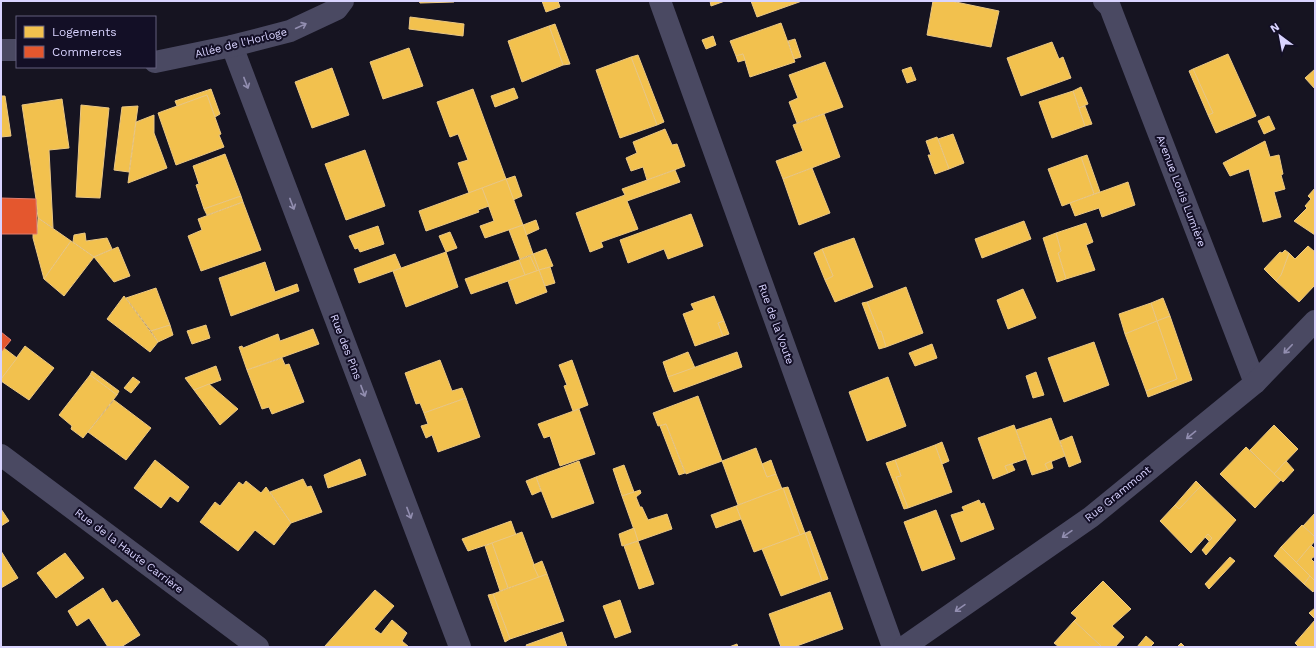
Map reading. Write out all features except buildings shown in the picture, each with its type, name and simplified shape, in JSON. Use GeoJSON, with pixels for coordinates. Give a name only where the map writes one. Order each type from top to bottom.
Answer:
{"type":"FeatureCollection","features":[{"type":"Feature","properties":{"kind":"street","name":"Allée de l'Horloge"},"geometry":{"type":"LineString","coordinates":[[156,62],[232,46],[290,31],[337,9],[343,1]]}},
{"type":"Feature","properties":{"kind":"street","name":"Rue de la Voute"},"geometry":{"type":"LineString","coordinates":[[660,1],[893,647]]}},
{"type":"Feature","properties":{"kind":"street","name":"Avenue Louis Lumière"},"geometry":{"type":"LineString","coordinates":[[1104,1],[1110,7],[1255,383]]}},
{"type":"Feature","properties":{"kind":"street","name":"Rue des Pins"},"geometry":{"type":"LineString","coordinates":[[232,46],[460,647]]}},
{"type":"Feature","properties":{"kind":"street"},"geometry":{"type":"LineString","coordinates":[[1,50],[16,50]]}},
{"type":"Feature","properties":{"kind":"street","name":"Rue Grammont"},"geometry":{"type":"LineString","coordinates":[[904,647],[1091,517],[1255,383],[1315,322]]}},
{"type":"Feature","properties":{"kind":"street","name":"Rue de la Haute Carrière"},"geometry":{"type":"LineString","coordinates":[[1,455],[258,647]]}}]}
